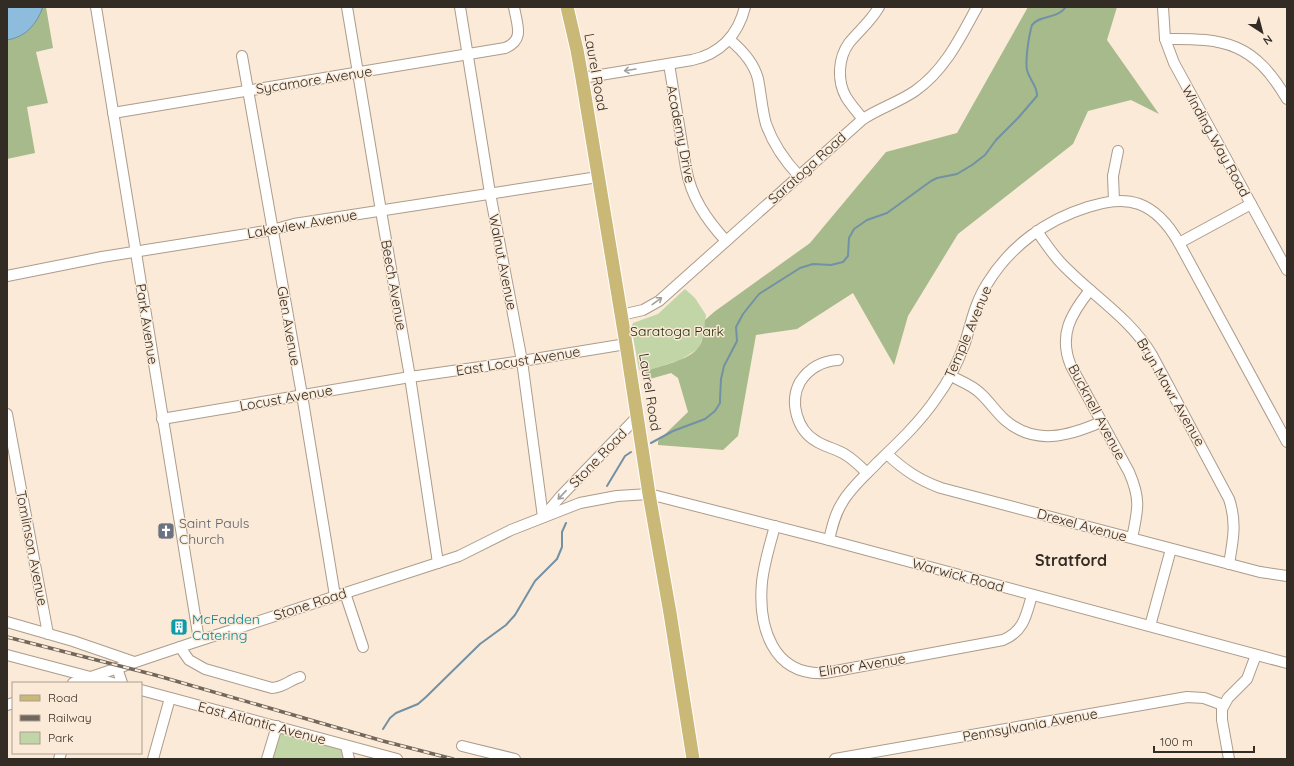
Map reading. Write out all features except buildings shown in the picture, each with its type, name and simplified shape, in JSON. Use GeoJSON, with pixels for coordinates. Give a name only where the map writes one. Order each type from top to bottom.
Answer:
{"type":"FeatureCollection","features":[{"type":"Feature","properties":{"kind":"main road","name":"Laurel Road"},"geometry":{"type":"LineString","coordinates":[[567,7],[582,78],[693,759]]}},
{"type":"Feature","properties":{"kind":"street","name":"Park Avenue"},"geometry":{"type":"LineString","coordinates":[[96,7],[199,640]]}},
{"type":"Feature","properties":{"kind":"street","name":"Beech Avenue"},"geometry":{"type":"LineString","coordinates":[[347,7],[410,377],[438,563]]}},
{"type":"Feature","properties":{"kind":"street","name":"Walnut Avenue"},"geometry":{"type":"LineString","coordinates":[[460,7],[490,193],[522,361],[543,517]]}},
{"type":"Feature","properties":{"kind":"street","name":"Sycamore Avenue"},"geometry":{"type":"LineString","coordinates":[[113,112],[505,48],[514,44],[518,36],[514,7]]}},
{"type":"Feature","properties":{"kind":"street"},"geometry":{"type":"LineString","coordinates":[[582,78],[704,57],[719,49],[730,40],[739,23],[744,7]]}},
{"type":"Feature","properties":{"kind":"street"},"geometry":{"type":"LineString","coordinates":[[863,119],[850,104],[843,92],[840,74],[841,63],[849,44],[869,22],[879,7]]}},
{"type":"Feature","properties":{"kind":"street","name":"Saratoga Road"},"geometry":{"type":"LineString","coordinates":[[621,315],[643,310],[659,301],[863,119],[877,110],[914,92],[935,74],[948,58],[977,7]]}},
{"type":"Feature","properties":{"kind":"street","name":"Winding Way Road"},"geometry":{"type":"LineString","coordinates":[[1163,7],[1165,39],[1174,63],[1287,270]]}},
{"type":"Feature","properties":{"kind":"street"},"geometry":{"type":"LineString","coordinates":[[1165,39],[1192,38],[1214,40],[1234,45],[1249,53],[1264,67],[1287,99]]}},
{"type":"Feature","properties":{"kind":"street"},"geometry":{"type":"LineString","coordinates":[[730,40],[744,54],[755,71],[759,85],[764,118],[768,129],[780,154],[798,176]]}},
{"type":"Feature","properties":{"kind":"street","name":"Glen Avenue"},"geometry":{"type":"LineString","coordinates":[[242,56],[302,395],[335,596]]}},
{"type":"Feature","properties":{"kind":"street","name":"Academy Drive"},"geometry":{"type":"LineString","coordinates":[[669,64],[690,185],[695,199],[707,218],[726,241]]}},
{"type":"Feature","properties":{"kind":"street"},"geometry":{"type":"LineString","coordinates":[[1114,201],[1112,176],[1118,151]]}},
{"type":"Feature","properties":{"kind":"street","name":"Lakeview Avenue"},"geometry":{"type":"LineString","coordinates":[[7,276],[136,251],[272,230],[294,224],[598,177]]}},
{"type":"Feature","properties":{"kind":"street","name":"Temple Avenue"},"geometry":{"type":"LineString","coordinates":[[829,540],[836,515],[842,502],[850,491],[887,454],[936,400],[950,376],[965,343],[977,303],[987,284],[1006,258],[1022,242],[1037,231],[1075,212],[1114,201],[1134,203],[1152,211],[1166,223],[1179,243],[1287,442]]}},
{"type":"Feature","properties":{"kind":"street"},"geometry":{"type":"LineString","coordinates":[[1179,243],[1251,204]]}},
{"type":"Feature","properties":{"kind":"street","name":"Bryn Mawr Avenue"},"geometry":{"type":"LineString","coordinates":[[1037,231],[1058,259],[1090,290],[1128,323],[1146,344],[1226,491],[1232,506],[1234,520],[1229,564]]}},
{"type":"Feature","properties":{"kind":"street","name":"Bucknell Avenue"},"geometry":{"type":"LineString","coordinates":[[1090,290],[1076,308],[1069,321],[1066,345],[1068,359],[1129,472],[1135,487],[1138,508],[1132,538]]}},
{"type":"Feature","properties":{"kind":"street","name":"East Locust Avenue"},"geometry":{"type":"LineString","coordinates":[[410,377],[626,344]]}},
{"type":"Feature","properties":{"kind":"street"},"geometry":{"type":"LineString","coordinates":[[838,360],[825,362],[813,368],[791,395],[800,425],[807,435],[817,442],[846,455],[867,473]]}},
{"type":"Feature","properties":{"kind":"street"},"geometry":{"type":"LineString","coordinates":[[950,376],[978,391],[1001,416],[1011,424],[1033,434],[1061,436],[1101,422]]}},
{"type":"Feature","properties":{"kind":"street","name":"Locust Avenue"},"geometry":{"type":"LineString","coordinates":[[162,419],[410,377]]}},
{"type":"Feature","properties":{"kind":"street","name":"Tomlinson Avenue"},"geometry":{"type":"LineString","coordinates":[[7,414],[48,634]]}},
{"type":"Feature","properties":{"kind":"street","name":"Stone Road"},"geometry":{"type":"LineString","coordinates":[[543,517],[560,497],[637,417]]}},
{"type":"Feature","properties":{"kind":"street","name":"Drexel Avenue"},"geometry":{"type":"LineString","coordinates":[[887,454],[909,473],[941,488],[1260,572],[1287,576]]}},
{"type":"Feature","properties":{"kind":"street","name":"Warwick Road"},"geometry":{"type":"LineString","coordinates":[[627,495],[649,494],[775,526],[1287,663]]}},
{"type":"Feature","properties":{"kind":"street","name":"Stone Road"},"geometry":{"type":"LineString","coordinates":[[78,682],[199,640],[459,556],[511,530],[580,503],[627,495]]}},
{"type":"Feature","properties":{"kind":"street","name":"Elinor Avenue"},"geometry":{"type":"LineString","coordinates":[[775,526],[762,582],[761,597],[766,630],[770,643],[781,658],[788,664],[803,671],[825,673],[1003,640],[1021,627],[1026,617],[1032,595]]}},
{"type":"Feature","properties":{"kind":"street"},"geometry":{"type":"LineString","coordinates":[[1150,626],[1171,549]]}},
{"type":"Feature","properties":{"kind":"street"},"geometry":{"type":"LineString","coordinates":[[345,592],[363,647]]}},
{"type":"Feature","properties":{"kind":"street"},"geometry":{"type":"LineString","coordinates":[[7,622],[134,662]]}},
{"type":"Feature","properties":{"kind":"street"},"geometry":{"type":"LineString","coordinates":[[180,647],[189,660],[205,669],[272,688],[281,687],[300,677]]}},
{"type":"Feature","properties":{"kind":"street"},"geometry":{"type":"LineString","coordinates":[[7,655],[108,682]]}},
{"type":"Feature","properties":{"kind":"street"},"geometry":{"type":"LineString","coordinates":[[1229,759],[1222,720],[1224,706],[1228,698],[1247,679],[1256,655]]}},
{"type":"Feature","properties":{"kind":"street"},"geometry":{"type":"LineString","coordinates":[[118,668],[122,682]]}},
{"type":"Feature","properties":{"kind":"street","name":"East Atlantic Avenue"},"geometry":{"type":"LineString","coordinates":[[142,690],[397,759]]}},
{"type":"Feature","properties":{"kind":"street"},"geometry":{"type":"LineString","coordinates":[[153,759],[170,698]]}},
{"type":"Feature","properties":{"kind":"street","name":"Pennsylvania Avenue"},"geometry":{"type":"LineString","coordinates":[[835,759],[849,758],[1182,698],[1204,698],[1224,706]]}},
{"type":"Feature","properties":{"kind":"street"},"geometry":{"type":"LineString","coordinates":[[267,759],[277,726]]}},
{"type":"Feature","properties":{"kind":"street"},"geometry":{"type":"LineString","coordinates":[[346,746],[349,759]]}},
{"type":"Feature","properties":{"kind":"street"},"geometry":{"type":"LineString","coordinates":[[462,746],[515,759]]}},
{"type":"Feature","properties":{"kind":"green space"},"geometry":{"type":"Polygon","coordinates":[[[40,7],[46,7],[53,48],[36,52],[48,103],[27,107],[35,153],[7,159],[7,39],[40,7]]]}},
{"type":"Feature","properties":{"kind":"green space"},"geometry":{"type":"Polygon","coordinates":[[[1028,7],[1117,7],[1107,40],[1159,114],[1131,100],[1088,111],[1073,144],[958,234],[908,316],[894,365],[853,293],[797,329],[756,335],[738,436],[723,450],[658,445],[658,441],[688,412],[678,378],[671,373],[643,381],[646,371],[666,365],[694,352],[701,342],[705,320],[810,243],[886,152],[957,133],[1028,7]]]}},
{"type":"Feature","properties":{"kind":"green space","name":"Saratoga Park"},"geometry":{"type":"Polygon","coordinates":[[[685,289],[695,298],[706,315],[703,337],[698,349],[680,360],[646,371],[639,370],[632,331],[633,323],[658,314],[685,289]]]}},
{"type":"Feature","properties":{"kind":"green space"},"geometry":{"type":"Polygon","coordinates":[[[278,732],[342,750],[344,759],[271,759],[278,732]]]}},
{"type":"Feature","properties":{"kind":"water"},"geometry":{"type":"Polygon","coordinates":[[[7,7],[43,7],[34,25],[30,29],[20,36],[7,40],[7,7]]]}},
{"type":"Feature","properties":{"kind":"waterway"},"geometry":{"type":"LineString","coordinates":[[651,443],[673,431],[705,419],[715,411],[720,403],[721,379],[724,366],[737,341],[736,327],[743,314],[759,294],[800,268],[813,264],[831,265],[843,262],[848,256],[849,238],[854,229],[867,220],[887,213],[931,181],[937,178],[957,174],[985,155],[996,140],[1037,96],[1036,89],[1027,70],[1028,48],[1032,25],[1040,19],[1058,14],[1066,7]]}},
{"type":"Feature","properties":{"kind":"waterway"},"geometry":{"type":"LineString","coordinates":[[607,486],[625,456],[631,452]]}},
{"type":"Feature","properties":{"kind":"waterway"},"geometry":{"type":"LineString","coordinates":[[383,729],[390,718],[396,713],[418,704],[480,644],[506,625],[515,615],[535,581],[557,559],[562,547],[562,532],[566,523]]}},
{"type":"Feature","properties":{"kind":"railway"},"geometry":{"type":"LineString","coordinates":[[7,637],[155,675],[383,741],[453,759]]}},
{"type":"Feature","properties":{"kind":"place","name":"Saint Pauls Church"},"geometry":{"type":"Point","coordinates":[166,531]}},
{"type":"Feature","properties":{"kind":"place","name":"McFadden Catering"},"geometry":{"type":"Point","coordinates":[179,627]}},
{"type":"Feature","properties":{"kind":"district","name":"Stratford"},"geometry":{"type":"Point","coordinates":[1071,560]}}]}
